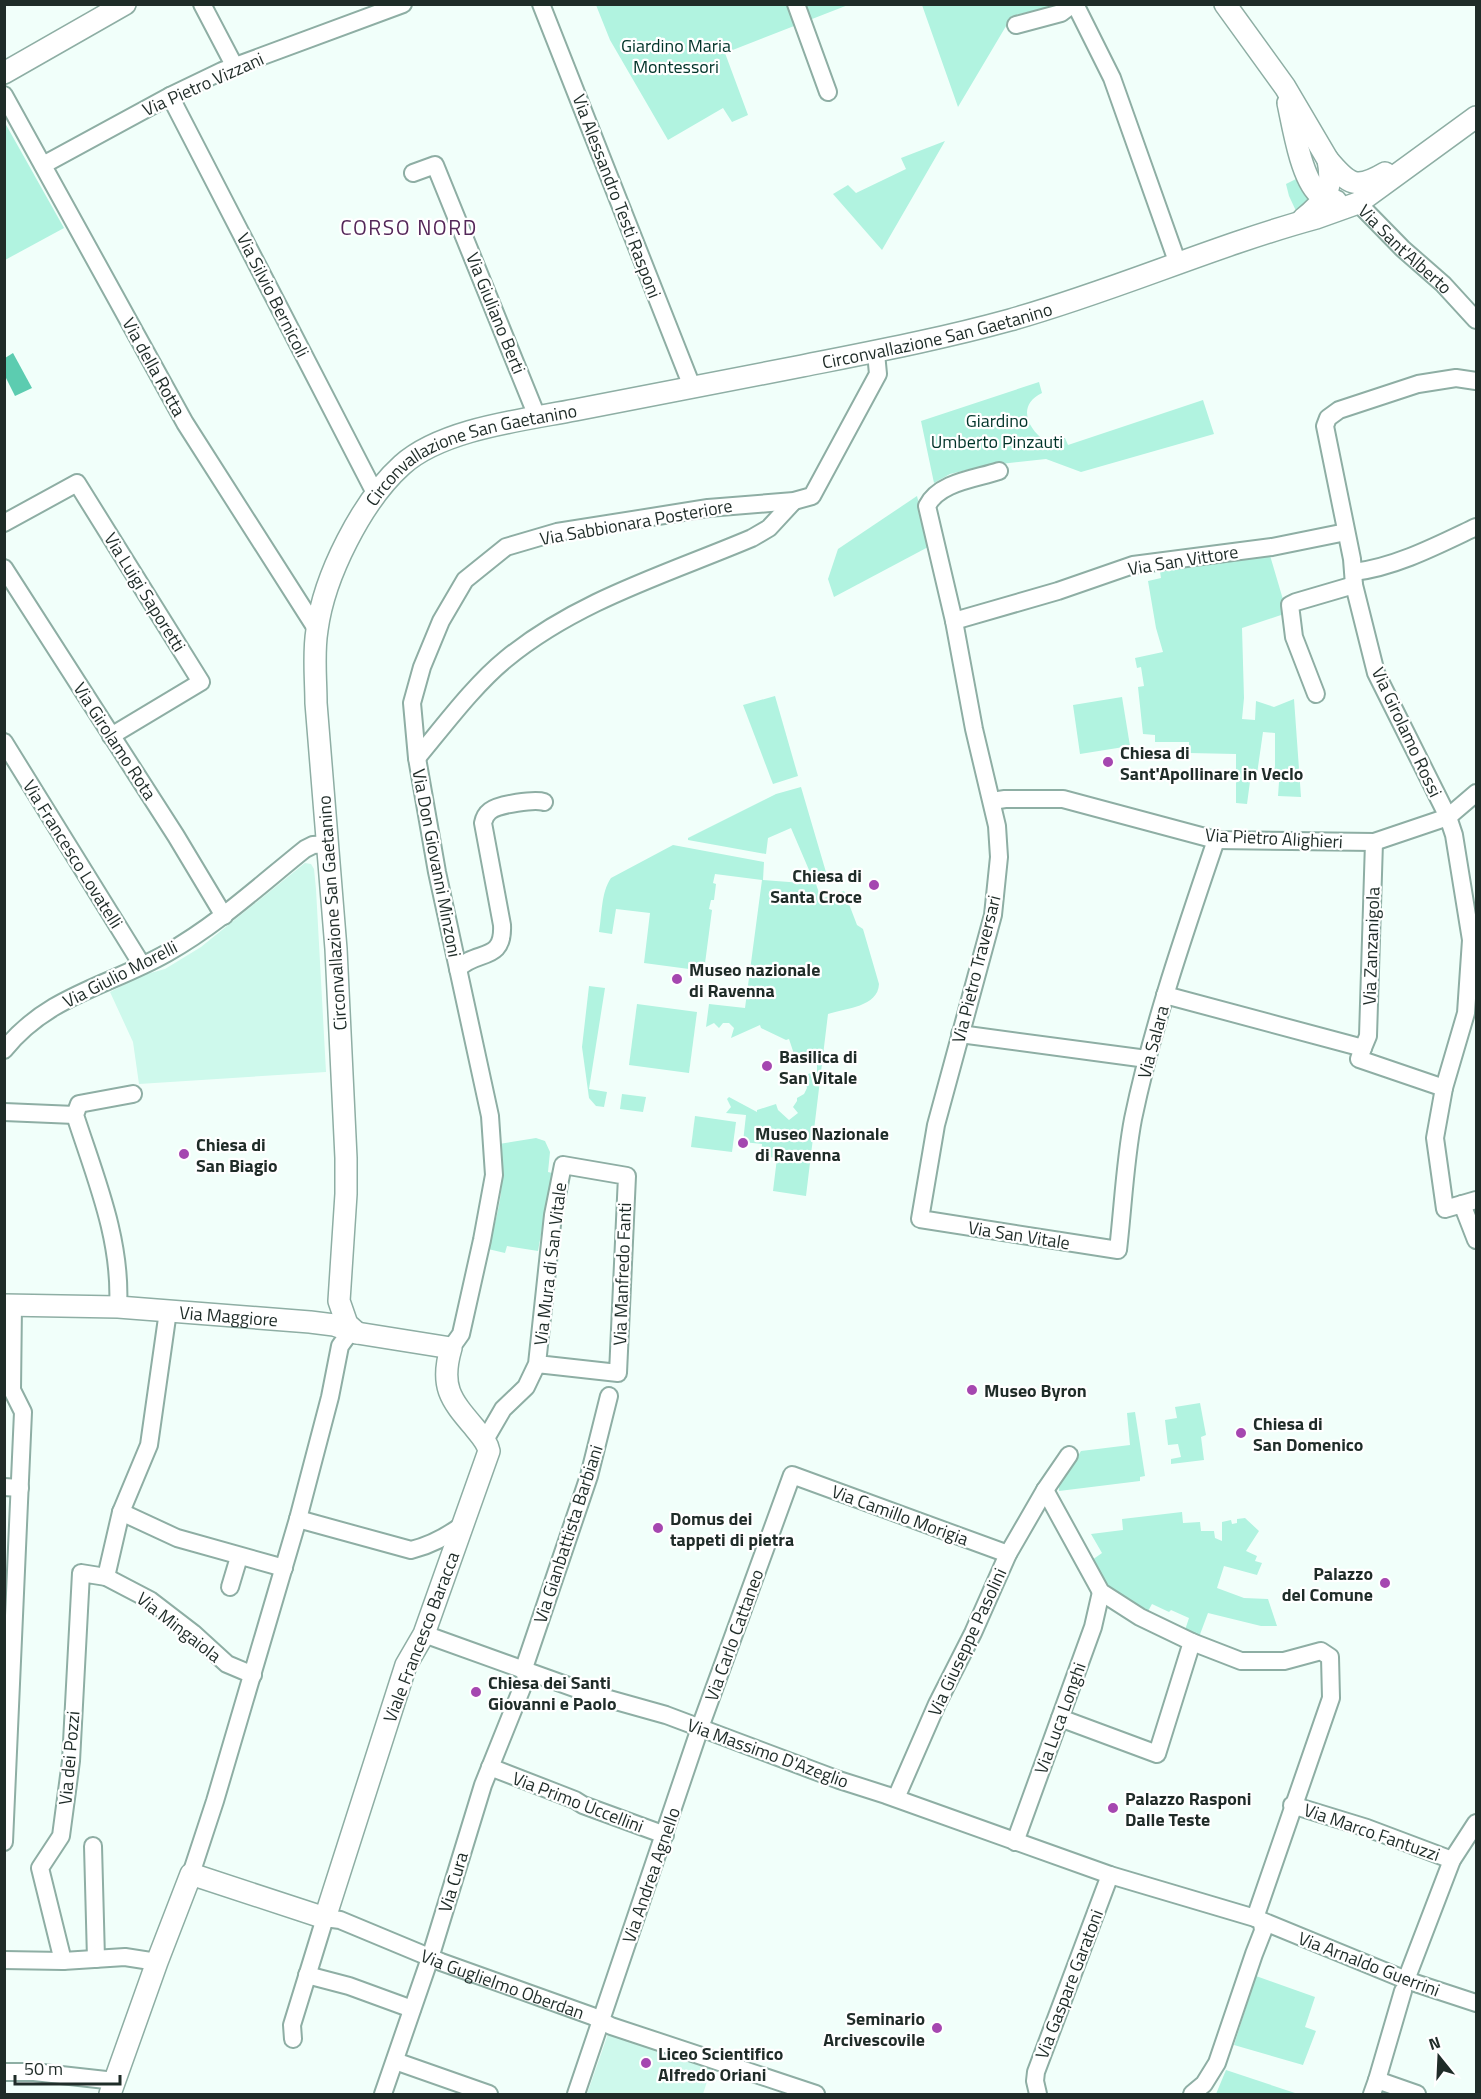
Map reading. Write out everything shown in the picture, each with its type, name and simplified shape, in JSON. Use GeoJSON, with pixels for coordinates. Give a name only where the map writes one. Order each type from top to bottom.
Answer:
{"type":"FeatureCollection","features":[{"type":"Feature","properties":{"kind":"street"},"geometry":{"type":"LineString","coordinates":[[4,73],[125,4]]}},
{"type":"Feature","properties":{"kind":"street"},"geometry":{"type":"LineString","coordinates":[[202,4],[235,67]]}},
{"type":"Feature","properties":{"kind":"street","name":"Via Pietro Vizzani"},"geometry":{"type":"LineString","coordinates":[[43,165],[170,96],[235,67],[404,4]]}},
{"type":"Feature","properties":{"kind":"street","name":"Via Alessandro Testi Rasponi"},"geometry":{"type":"LineString","coordinates":[[541,4],[689,380],[689,388]]}},
{"type":"Feature","properties":{"kind":"street"},"geometry":{"type":"LineString","coordinates":[[796,4],[828,92]]}},
{"type":"Feature","properties":{"kind":"street"},"geometry":{"type":"LineString","coordinates":[[1016,26],[1061,13],[1074,4],[1116,86],[1178,264]]}},
{"type":"Feature","properties":{"kind":"street"},"geometry":{"type":"LineString","coordinates":[[1225,4],[1285,87],[1328,160],[1351,182],[1369,183],[1465,118],[1476,116]]}},
{"type":"Feature","properties":{"kind":"street"},"geometry":{"type":"LineString","coordinates":[[1285,87],[1297,147],[1314,189],[1324,198]]}},
{"type":"Feature","properties":{"kind":"street","name":"Via della Rotta"},"geometry":{"type":"LineString","coordinates":[[4,95],[185,423],[316,630]]}},
{"type":"Feature","properties":{"kind":"street","name":"Via Silvio Bernicoli"},"geometry":{"type":"LineString","coordinates":[[170,96],[375,493]]}},
{"type":"Feature","properties":{"kind":"street","name":"Circonvallazione San Gaetanino"},"geometry":{"type":"LineString","coordinates":[[357,1333],[347,1324],[339,1301],[346,1158],[338,982],[316,703],[316,630],[326,592],[343,550],[375,493],[403,464],[435,444],[465,433],[876,353],[1012,320],[1358,203],[1476,116]]}},
{"type":"Feature","properties":{"kind":"street"},"geometry":{"type":"LineString","coordinates":[[1298,223],[1324,198],[1330,183],[1328,160]]}},
{"type":"Feature","properties":{"kind":"street","name":"Via Giuliano Berti"},"geometry":{"type":"LineString","coordinates":[[413,173],[435,165],[536,418]]}},
{"type":"Feature","properties":{"kind":"street","name":"Via Sant'Alberto"},"geometry":{"type":"LineString","coordinates":[[1324,198],[1338,202],[1358,203],[1403,249],[1458,298],[1476,320]]}},
{"type":"Feature","properties":{"kind":"street","name":"Via Don Giovanni Minzoni"},"geometry":{"type":"LineString","coordinates":[[451,1348],[461,1334],[494,1175],[489,1116],[429,831],[417,758],[470,695],[504,660],[548,627],[595,603],[752,538],[769,528],[794,501],[812,496],[878,374],[876,353]]}},
{"type":"Feature","properties":{"kind":"street","name":"Via Girolamo Rossi"},"geometry":{"type":"LineString","coordinates":[[1469,1202],[1445,1209],[1435,1138],[1444,1088],[1471,1014],[1474,940],[1454,835],[1448,817],[1376,673],[1354,579],[1325,426],[1328,418],[1339,410],[1418,384],[1456,378],[1476,381]]}},
{"type":"Feature","properties":{"kind":"street","name":"Via Pietro Traversari"},"geometry":{"type":"LineString","coordinates":[[920,1220],[936,1125],[993,915],[999,857],[997,826],[992,801],[974,729],[954,621],[927,506],[932,497],[942,490],[999,471]]}},
{"type":"Feature","properties":{"kind":"street","name":"Via Luigi Saporetti"},"geometry":{"type":"LineString","coordinates":[[4,524],[76,483],[201,682],[111,736]]}},
{"type":"Feature","properties":{"kind":"street","name":"Via Sabbionara Posteriore"},"geometry":{"type":"LineString","coordinates":[[417,758],[412,703],[422,667],[441,621],[465,580],[506,548],[557,532],[708,508],[794,501]]}},
{"type":"Feature","properties":{"kind":"street"},"geometry":{"type":"LineString","coordinates":[[1316,694],[1294,637],[1290,605],[1443,543],[1476,527]]}},
{"type":"Feature","properties":{"kind":"street","name":"Via San Vittore"},"geometry":{"type":"LineString","coordinates":[[954,621],[1058,591],[1133,565],[1272,547],[1346,532]]}},
{"type":"Feature","properties":{"kind":"street","name":"Via Girolamo Rota"},"geometry":{"type":"LineString","coordinates":[[4,568],[224,915]]}},
{"type":"Feature","properties":{"kind":"street","name":"Via Francesco Lovatelli"},"geometry":{"type":"LineString","coordinates":[[4,742],[142,965]]}},
{"type":"Feature","properties":{"kind":"street"},"geometry":{"type":"LineString","coordinates":[[1448,817],[1476,793]]}},
{"type":"Feature","properties":{"kind":"street","name":"Via Pietro Alighieri"},"geometry":{"type":"LineString","coordinates":[[992,801],[1005,799],[1063,800],[1216,840],[1374,843],[1448,817]]}},
{"type":"Feature","properties":{"kind":"street"},"geometry":{"type":"LineString","coordinates":[[458,969],[464,963],[486,956],[501,942],[502,937],[502,924],[483,823],[485,816],[492,809],[500,807],[538,800],[544,802]]}},
{"type":"Feature","properties":{"kind":"street","name":"Via Salara"},"geometry":{"type":"LineString","coordinates":[[1118,1250],[1133,1122],[1147,1059],[1165,994],[1216,840]]}},
{"type":"Feature","properties":{"kind":"street","name":"Via Zanzanigola"},"geometry":{"type":"LineString","coordinates":[[1363,1048],[1368,1036],[1374,843]]}},
{"type":"Feature","properties":{"kind":"street","name":"Via Giulio Morelli"},"geometry":{"type":"LineString","coordinates":[[4,1050],[28,1024],[45,1012],[78,994],[167,953],[224,915],[304,849],[313,845],[328,844]]}},
{"type":"Feature","properties":{"kind":"street"},"geometry":{"type":"LineString","coordinates":[[1165,994],[1363,1048],[1359,1059],[1444,1088]]}},
{"type":"Feature","properties":{"kind":"street"},"geometry":{"type":"LineString","coordinates":[[960,1034],[1147,1059]]}},
{"type":"Feature","properties":{"kind":"street"},"geometry":{"type":"LineString","coordinates":[[118,1307],[119,1275],[112,1229],[75,1115],[79,1104],[133,1094]]}},
{"type":"Feature","properties":{"kind":"street"},"geometry":{"type":"LineString","coordinates":[[4,1112],[75,1115]]}},
{"type":"Feature","properties":{"kind":"street","name":"Via Manfredo Fanti"},"geometry":{"type":"LineString","coordinates":[[537,1364],[618,1373],[627,1176],[563,1166]]}},
{"type":"Feature","properties":{"kind":"street","name":"Via Mura di San Vitale"},"geometry":{"type":"LineString","coordinates":[[537,1364],[553,1215],[563,1166]]}},
{"type":"Feature","properties":{"kind":"street"},"geometry":{"type":"LineString","coordinates":[[1469,1202],[1476,1240]]}},
{"type":"Feature","properties":{"kind":"street","name":"Via San Vitale"},"geometry":{"type":"LineString","coordinates":[[920,1220],[1118,1250]]}},
{"type":"Feature","properties":{"kind":"street"},"geometry":{"type":"LineString","coordinates":[[310,1322],[322,1319],[339,1301]]}},
{"type":"Feature","properties":{"kind":"street"},"geometry":{"type":"LineString","coordinates":[[4,1842],[12,1488],[23,1412],[12,1390],[9,1305]]}},
{"type":"Feature","properties":{"kind":"street","name":"Via Maggiore"},"geometry":{"type":"LineString","coordinates":[[9,1305],[118,1307],[310,1322],[334,1325],[357,1333],[451,1348]]}},
{"type":"Feature","properties":{"kind":"street"},"geometry":{"type":"LineString","coordinates":[[106,1576],[121,1512],[149,1444],[168,1311]]}},
{"type":"Feature","properties":{"kind":"street"},"geometry":{"type":"LineString","coordinates":[[310,1322],[329,1329],[337,1337],[340,1346]]}},
{"type":"Feature","properties":{"kind":"street"},"geometry":{"type":"LineString","coordinates":[[4,2072],[34,2072],[112,2088],[191,1875],[253,1675],[298,1519],[330,1397],[340,1346],[348,1335],[357,1333]]}},
{"type":"Feature","properties":{"kind":"street"},"geometry":{"type":"LineString","coordinates":[[451,1348],[445,1377],[450,1393],[462,1413],[485,1440],[504,1409],[526,1387],[537,1364]]}},
{"type":"Feature","properties":{"kind":"street","name":"Via Gianbattista Barbiani"},"geometry":{"type":"LineString","coordinates":[[526,1672],[589,1476],[609,1396]]}},
{"type":"Feature","properties":{"kind":"street","name":"Viale Francesco Baracca"},"geometry":{"type":"LineString","coordinates":[[293,2039],[292,2025],[307,1975],[406,1665],[424,1634],[489,1451],[485,1440]]}},
{"type":"Feature","properties":{"kind":"street","name":"Via Giuseppe Pasolini"},"geometry":{"type":"LineString","coordinates":[[897,1798],[937,1704],[974,1633],[1008,1554],[1045,1490],[1069,1455]]}},
{"type":"Feature","properties":{"kind":"street","name":"Via Camillo Morigia"},"geometry":{"type":"LineString","coordinates":[[792,1475],[1008,1554]]}},
{"type":"Feature","properties":{"kind":"street","name":"Via Carlo Cattaneo"},"geometry":{"type":"LineString","coordinates":[[700,1728],[792,1475]]}},
{"type":"Feature","properties":{"kind":"street"},"geometry":{"type":"LineString","coordinates":[[1045,1490],[1101,1592],[1140,1617],[1192,1642],[1241,1661],[1284,1661],[1321,1651],[1330,1657],[1331,1698],[1292,1804],[1258,1920],[1263,1931],[1217,2063],[1204,2084],[1192,2094]]}},
{"type":"Feature","properties":{"kind":"street"},"geometry":{"type":"LineString","coordinates":[[121,1512],[177,1538],[284,1568]]}},
{"type":"Feature","properties":{"kind":"street"},"geometry":{"type":"LineString","coordinates":[[298,1519],[411,1550],[425,1547],[446,1537],[465,1523]]}},
{"type":"Feature","properties":{"kind":"street"},"geometry":{"type":"LineString","coordinates":[[230,1587],[239,1557]]}},
{"type":"Feature","properties":{"kind":"street","name":"Via dei Pozzi"},"geometry":{"type":"LineString","coordinates":[[63,1960],[40,1868],[61,1836],[71,1761],[81,1573],[106,1576]]}},
{"type":"Feature","properties":{"kind":"street","name":"Via Mingaiola"},"geometry":{"type":"LineString","coordinates":[[106,1576],[150,1600],[193,1633],[226,1664],[253,1675]]}},
{"type":"Feature","properties":{"kind":"street","name":"Via Luca Longhi"},"geometry":{"type":"LineString","coordinates":[[1015,1842],[1093,1627],[1101,1592]]}},
{"type":"Feature","properties":{"kind":"street","name":"Via Massimo D'Azeglio"},"geometry":{"type":"LineString","coordinates":[[424,1634],[526,1672],[700,1728],[839,1780],[897,1798],[1110,1875]]}},
{"type":"Feature","properties":{"kind":"street"},"geometry":{"type":"LineString","coordinates":[[1060,1718],[1157,1754],[1192,1642]]}},
{"type":"Feature","properties":{"kind":"street","name":"Via Cura"},"geometry":{"type":"LineString","coordinates":[[383,2094],[430,1958],[483,1785],[526,1672]]}},
{"type":"Feature","properties":{"kind":"street","name":"Via Andrea Agnello"},"geometry":{"type":"LineString","coordinates":[[576,2094],[700,1728]]}},
{"type":"Feature","properties":{"kind":"street","name":"Via Primo Uccellini"},"geometry":{"type":"LineString","coordinates":[[490,1767],[665,1835]]}},
{"type":"Feature","properties":{"kind":"street","name":"Via Marco Fantuzzi"},"geometry":{"type":"LineString","coordinates":[[1292,1804],[1367,1828],[1452,1860]]}},
{"type":"Feature","properties":{"kind":"street"},"geometry":{"type":"LineString","coordinates":[[1417,2094],[1375,2087],[1405,1985],[1452,1860],[1476,1823]]}},
{"type":"Feature","properties":{"kind":"street"},"geometry":{"type":"LineString","coordinates":[[93,1846],[96,1959]]}},
{"type":"Feature","properties":{"kind":"street","name":"Via Guglielmo Oberdan"},"geometry":{"type":"LineString","coordinates":[[191,1875],[325,1918],[340,1920],[430,1958],[601,2021],[816,2094]]}},
{"type":"Feature","properties":{"kind":"street","name":"Via Arnaldo Guerrini"},"geometry":{"type":"LineString","coordinates":[[1110,1875],[1258,1920],[1405,1985],[1476,2004]]}},
{"type":"Feature","properties":{"kind":"street","name":"Via Gaspare Garatoni"},"geometry":{"type":"LineString","coordinates":[[1038,2094],[1035,2081],[1036,2072],[1110,1875]]}},
{"type":"Feature","properties":{"kind":"street"},"geometry":{"type":"LineString","coordinates":[[4,1960],[125,1957],[157,1962]]}},
{"type":"Feature","properties":{"kind":"street"},"geometry":{"type":"LineString","coordinates":[[307,1975],[350,1986],[412,2009]]}},
{"type":"Feature","properties":{"kind":"street"},"geometry":{"type":"LineString","coordinates":[[395,2061],[489,2094]]}},
{"type":"Feature","properties":{"kind":"shaded area"},"geometry":{"type":"Polygon","coordinates":[[[13,353],[32,388],[15,396],[5,376],[5,358],[13,353]]]}},
{"type":"Feature","properties":{"kind":"shaded area"},"geometry":{"type":"Polygon","coordinates":[[[305,863],[311,864],[314,869],[326,1072],[139,1084],[133,1042],[110,992],[143,975],[165,969],[201,947],[305,863]]]}},
{"type":"Feature","properties":{"kind":"shaded area","name":"Liceo Scientifico Alfredo Oriani"},"geometry":{"type":"Polygon","coordinates":[[[608,2034],[711,2069],[703,2094],[587,2094],[608,2034]]]}},
{"type":"Feature","properties":{"kind":"green space","name":"Giardino Maria Montessori"},"geometry":{"type":"Polygon","coordinates":[[[596,5],[848,5],[725,53],[748,115],[732,122],[723,108],[668,140],[610,40],[596,5]]]}},
{"type":"Feature","properties":{"kind":"green space"},"geometry":{"type":"Polygon","coordinates":[[[922,5],[1056,5],[1012,16],[958,107],[922,5]]]}},
{"type":"Feature","properties":{"kind":"green space"},"geometry":{"type":"Polygon","coordinates":[[[5,123],[64,228],[4,260],[5,123]]]}},
{"type":"Feature","properties":{"kind":"green space"},"geometry":{"type":"Polygon","coordinates":[[[945,141],[882,250],[833,194],[848,185],[856,193],[906,169],[901,158],[945,141]]]}},
{"type":"Feature","properties":{"kind":"green space"},"geometry":{"type":"Polygon","coordinates":[[[1302,176],[1317,197],[1297,213],[1286,184],[1302,176]]]}},
{"type":"Feature","properties":{"kind":"green space","name":"Giardino Umberto Pinzauti"},"geometry":{"type":"Polygon","coordinates":[[[1039,382],[1042,393],[1029,404],[1027,417],[1033,430],[1045,441],[1065,438],[1068,445],[1203,400],[1214,434],[1081,472],[1046,459],[983,466],[950,474],[934,483],[921,421],[1039,382]]]}},
{"type":"Feature","properties":{"kind":"green space"},"geometry":{"type":"Polygon","coordinates":[[[917,496],[930,546],[834,597],[828,579],[838,549],[917,496]]]}},
{"type":"Feature","properties":{"kind":"green space"},"geometry":{"type":"Polygon","coordinates":[[[1269,552],[1287,613],[1242,628],[1244,698],[1242,719],[1255,720],[1256,701],[1274,707],[1294,699],[1301,797],[1278,796],[1279,782],[1273,782],[1275,733],[1263,732],[1257,774],[1251,774],[1247,804],[1236,803],[1236,754],[1189,753],[1189,742],[1155,742],[1155,735],[1143,734],[1138,687],[1144,686],[1141,667],[1137,668],[1135,658],[1163,652],[1156,628],[1148,581],[1161,578],[1160,572],[1166,571],[1164,565],[1269,552]]]}},
{"type":"Feature","properties":{"kind":"green space"},"geometry":{"type":"Polygon","coordinates":[[[775,696],[798,776],[773,784],[743,705],[775,696]]]}},
{"type":"Feature","properties":{"kind":"green space"},"geometry":{"type":"Polygon","coordinates":[[[1122,697],[1130,746],[1080,754],[1073,705],[1122,697]]]}},
{"type":"Feature","properties":{"kind":"green space"},"geometry":{"type":"Polygon","coordinates":[[[801,787],[828,879],[816,884],[821,899],[844,891],[857,925],[863,929],[879,984],[873,998],[867,1002],[828,1014],[806,1196],[773,1191],[777,1158],[761,1156],[762,1144],[743,1142],[746,1115],[726,1113],[731,1107],[727,1099],[729,1097],[757,1112],[757,1110],[776,1104],[778,1110],[789,1120],[798,1113],[793,1107],[797,1098],[804,1094],[807,1088],[805,1081],[809,1077],[808,1074],[817,1071],[817,1059],[804,1057],[796,1060],[789,1039],[786,1040],[761,1028],[760,1025],[731,1038],[734,1028],[729,1023],[723,1023],[719,1028],[714,1023],[706,1027],[709,1004],[745,1008],[762,880],[715,874],[713,883],[716,884],[714,900],[711,900],[709,909],[712,910],[704,971],[644,963],[650,913],[616,909],[612,934],[599,932],[604,897],[611,878],[673,845],[764,862],[763,880],[815,884],[791,828],[768,838],[766,854],[688,840],[776,794],[801,787]]]}},
{"type":"Feature","properties":{"kind":"green space"},"geometry":{"type":"Polygon","coordinates":[[[589,986],[605,988],[589,1089],[607,1092],[604,1107],[596,1106],[589,1098],[582,1047],[589,986]]]}},
{"type":"Feature","properties":{"kind":"green space"},"geometry":{"type":"Polygon","coordinates":[[[637,1004],[697,1012],[689,1073],[629,1065],[637,1004]]]}},
{"type":"Feature","properties":{"kind":"green space"},"geometry":{"type":"Polygon","coordinates":[[[622,1094],[646,1097],[643,1112],[620,1109],[622,1094]]]}},
{"type":"Feature","properties":{"kind":"green space"},"geometry":{"type":"Polygon","coordinates":[[[695,1116],[736,1122],[732,1152],[691,1147],[695,1116]]]}},
{"type":"Feature","properties":{"kind":"green space"},"geometry":{"type":"Polygon","coordinates":[[[536,1138],[545,1141],[550,1152],[548,1172],[552,1173],[538,1251],[507,1246],[505,1253],[488,1249],[501,1186],[499,1144],[536,1138]]]}},
{"type":"Feature","properties":{"kind":"green space"},"geometry":{"type":"Polygon","coordinates":[[[1200,1403],[1206,1435],[1201,1437],[1204,1460],[1171,1464],[1171,1459],[1181,1457],[1178,1444],[1168,1445],[1165,1420],[1177,1418],[1175,1407],[1200,1403]]]}},
{"type":"Feature","properties":{"kind":"green space"},"geometry":{"type":"Polygon","coordinates":[[[1135,1412],[1145,1476],[1140,1477],[1140,1481],[1059,1491],[1059,1486],[1081,1451],[1130,1445],[1127,1413],[1135,1412]]]}},
{"type":"Feature","properties":{"kind":"green space"},"geometry":{"type":"Polygon","coordinates":[[[1182,1512],[1183,1523],[1200,1522],[1201,1531],[1214,1531],[1215,1538],[1222,1541],[1222,1522],[1231,1520],[1232,1524],[1237,1523],[1237,1519],[1245,1518],[1259,1531],[1246,1551],[1257,1556],[1255,1561],[1262,1563],[1257,1575],[1224,1566],[1217,1588],[1244,1598],[1268,1599],[1277,1626],[1261,1626],[1208,1613],[1199,1637],[1185,1630],[1189,1618],[1152,1604],[1147,1613],[1111,1591],[1092,1560],[1102,1553],[1091,1534],[1123,1530],[1122,1519],[1182,1512]]]}},
{"type":"Feature","properties":{"kind":"green space"},"geometry":{"type":"Polygon","coordinates":[[[1256,1976],[1315,1997],[1305,2027],[1316,2031],[1303,2065],[1234,2045],[1256,1976]]]}},
{"type":"Feature","properties":{"kind":"green space"},"geometry":{"type":"Polygon","coordinates":[[[1226,2070],[1298,2094],[1216,2094],[1226,2070]]]}},
{"type":"Feature","properties":{"kind":"place","name":"Chiesa di Sant'Apollinare in Veclo"},"geometry":{"type":"Point","coordinates":[1108,762]}},
{"type":"Feature","properties":{"kind":"place","name":"Chiesa di Santa Croce"},"geometry":{"type":"Point","coordinates":[874,885]}},
{"type":"Feature","properties":{"kind":"place","name":"Museo nazionale di Ravenna"},"geometry":{"type":"Point","coordinates":[677,979]}},
{"type":"Feature","properties":{"kind":"place","name":"Basilica di San Vitale"},"geometry":{"type":"Point","coordinates":[767,1066]}},
{"type":"Feature","properties":{"kind":"place","name":"Museo Nazionale di Ravenna"},"geometry":{"type":"Point","coordinates":[743,1143]}},
{"type":"Feature","properties":{"kind":"place","name":"Chiesa di San Biagio"},"geometry":{"type":"Point","coordinates":[184,1154]}},
{"type":"Feature","properties":{"kind":"place","name":"Museo Byron"},"geometry":{"type":"Point","coordinates":[972,1390]}},
{"type":"Feature","properties":{"kind":"place","name":"Chiesa di San Domenico"},"geometry":{"type":"Point","coordinates":[1241,1433]}},
{"type":"Feature","properties":{"kind":"place","name":"Domus dei tappeti di pietra"},"geometry":{"type":"Point","coordinates":[658,1528]}},
{"type":"Feature","properties":{"kind":"place","name":"Palazzo del Comune"},"geometry":{"type":"Point","coordinates":[1385,1583]}},
{"type":"Feature","properties":{"kind":"place","name":"Chiesa dei Santi Giovanni e Paolo"},"geometry":{"type":"Point","coordinates":[476,1692]}},
{"type":"Feature","properties":{"kind":"place","name":"Palazzo Rasponi Dalle Teste"},"geometry":{"type":"Point","coordinates":[1113,1808]}},
{"type":"Feature","properties":{"kind":"place","name":"Seminario Arcivescovile"},"geometry":{"type":"Point","coordinates":[937,2028]}},
{"type":"Feature","properties":{"kind":"place","name":"Liceo Scientifico Alfredo Oriani"},"geometry":{"type":"Point","coordinates":[646,2063]}},
{"type":"Feature","properties":{"kind":"district","name":"CORSO NORD"},"geometry":{"type":"Point","coordinates":[409,227]}}]}
